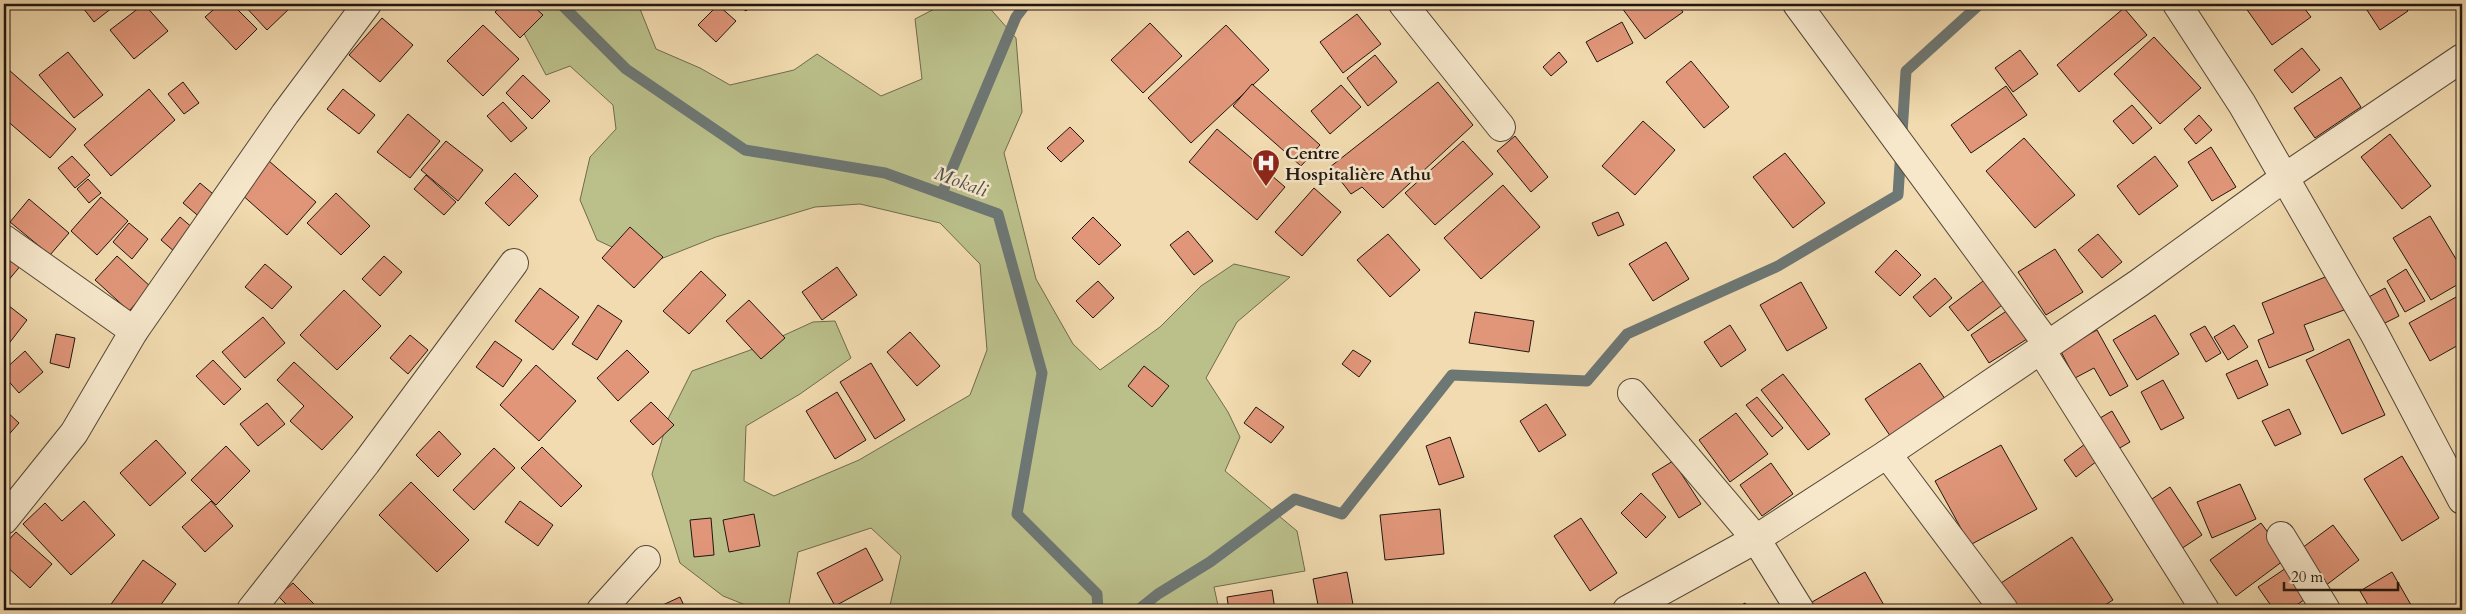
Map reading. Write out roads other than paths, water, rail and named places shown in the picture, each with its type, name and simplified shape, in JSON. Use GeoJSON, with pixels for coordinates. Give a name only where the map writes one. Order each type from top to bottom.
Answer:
{"type":"FeatureCollection","features":[{"type":"Feature","properties":{"kind":"street"},"geometry":{"type":"LineString","coordinates":[[4,520],[74,433],[134,331],[285,114],[367,4]]}},
{"type":"Feature","properties":{"kind":"street"},"geometry":{"type":"LineString","coordinates":[[1403,4],[1501,127]]}},
{"type":"Feature","properties":{"kind":"street"},"geometry":{"type":"LineString","coordinates":[[1797,4],[2044,347],[2205,610]]}},
{"type":"Feature","properties":{"kind":"street"},"geometry":{"type":"LineString","coordinates":[[2177,4],[2242,104],[2374,333],[2462,500]]}},
{"type":"Feature","properties":{"kind":"street"},"geometry":{"type":"LineString","coordinates":[[1627,610],[1756,539],[1887,454],[2139,283],[2284,178],[2462,58]]}},
{"type":"Feature","properties":{"kind":"street"},"geometry":{"type":"LineString","coordinates":[[4,239],[134,331]]}},
{"type":"Feature","properties":{"kind":"street"},"geometry":{"type":"LineString","coordinates":[[251,610],[366,463],[514,263]]}},
{"type":"Feature","properties":{"kind":"street"},"geometry":{"type":"LineString","coordinates":[[1632,393],[1756,539],[1800,610]]}},
{"type":"Feature","properties":{"kind":"street"},"geometry":{"type":"LineString","coordinates":[[1887,454],[2004,610]]}},
{"type":"Feature","properties":{"kind":"street"},"geometry":{"type":"LineString","coordinates":[[2281,536],[2326,610]]}},
{"type":"Feature","properties":{"kind":"street"},"geometry":{"type":"LineString","coordinates":[[602,610],[646,560]]}},
{"type":"Feature","properties":{"kind":"waterway","name":"Mokali"},"geometry":{"type":"LineString","coordinates":[[561,4],[626,69],[745,150],[885,173],[998,214],[1042,373],[1017,514],[1097,594],[1098,610]]}},
{"type":"Feature","properties":{"kind":"waterway"},"geometry":{"type":"LineString","coordinates":[[942,193],[1016,17],[1026,4]]}},
{"type":"Feature","properties":{"kind":"waterway"},"geometry":{"type":"LineString","coordinates":[[1138,610],[1158,594],[1210,562],[1295,499],[1342,514],[1452,375],[1587,381],[1627,334],[1778,266],[1898,195],[1906,71],[1980,4]]}},
{"type":"Feature","properties":{"kind":"place","name":"Centre Hospitalière Athu"},"geometry":{"type":"Point","coordinates":[1266,187]}}]}
